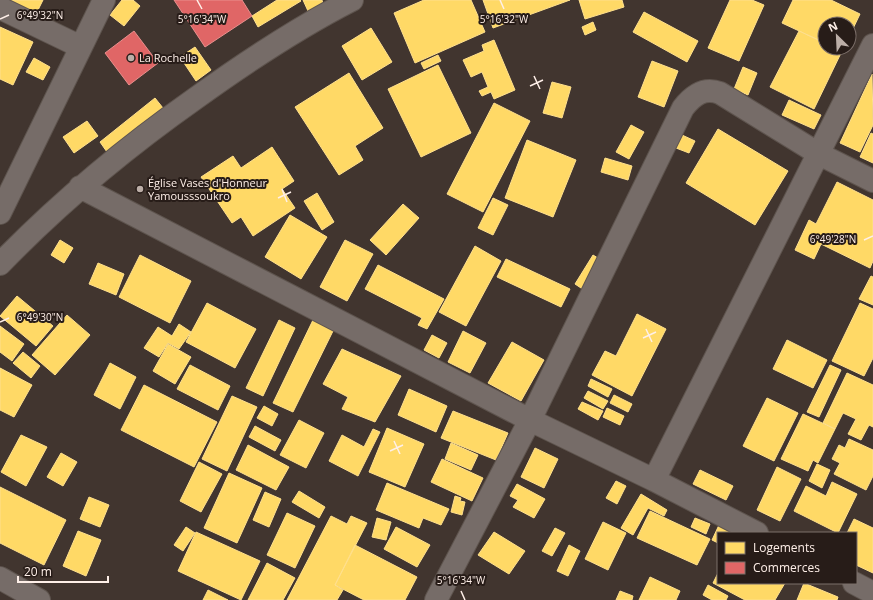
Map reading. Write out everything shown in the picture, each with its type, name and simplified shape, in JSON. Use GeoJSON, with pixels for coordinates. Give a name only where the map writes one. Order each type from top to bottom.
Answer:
{"type":"FeatureCollection","features":[{"type":"Feature","properties":{"kind":"street"},"geometry":{"type":"LineString","coordinates":[[0,212],[104,0]]}},
{"type":"Feature","properties":{"kind":"street"},"geometry":{"type":"LineString","coordinates":[[0,264],[39,224],[80,187],[156,126],[253,57],[352,0]]}},
{"type":"Feature","properties":{"kind":"street"},"geometry":{"type":"LineString","coordinates":[[0,8],[81,47]]}},
{"type":"Feature","properties":{"kind":"street"},"geometry":{"type":"LineString","coordinates":[[654,480],[873,45]]}},
{"type":"Feature","properties":{"kind":"street"},"geometry":{"type":"LineString","coordinates":[[436,600],[530,420],[683,108],[690,98],[700,92],[712,90],[720,93],[819,154],[873,182]]}},
{"type":"Feature","properties":{"kind":"street"},"geometry":{"type":"LineString","coordinates":[[80,187],[530,420],[654,480],[755,532]]}},
{"type":"Feature","properties":{"kind":"street"},"geometry":{"type":"LineString","coordinates":[[0,578],[39,600]]}},
{"type":"Feature","properties":{"kind":"street"},"geometry":{"type":"LineString","coordinates":[[856,584],[873,593]]}},
{"type":"Feature","properties":{"kind":"building: Logements"},"geometry":{"type":"Polygon","coordinates":[[[10,0],[43,0],[36,14],[10,0]]]}},
{"type":"Feature","properties":{"kind":"building: Logements"},"geometry":{"type":"Polygon","coordinates":[[[122,0],[133,0],[140,6],[124,26],[110,15],[122,0]]]}},
{"type":"Feature","properties":{"kind":"building: Logements"},"geometry":{"type":"Polygon","coordinates":[[[277,0],[301,1],[258,27],[252,16],[277,0]]]}},
{"type":"Feature","properties":{"kind":"building: Logements"},"geometry":{"type":"Polygon","coordinates":[[[303,0],[322,0],[323,4],[308,11],[303,0]]]}},
{"type":"Feature","properties":{"kind":"building: Logements"},"geometry":{"type":"Polygon","coordinates":[[[424,0],[471,0],[485,32],[415,63],[394,13],[424,0]]]}},
{"type":"Feature","properties":{"kind":"building: Logements"},"geometry":{"type":"Polygon","coordinates":[[[483,0],[570,0],[493,28],[483,0]]]}},
{"type":"Feature","properties":{"kind":"building: Logements"},"geometry":{"type":"Polygon","coordinates":[[[579,0],[622,0],[624,7],[585,19],[579,0]]]}},
{"type":"Feature","properties":{"kind":"building: Logements"},"geometry":{"type":"Polygon","coordinates":[[[730,0],[752,0],[764,5],[739,61],[708,48],[730,0]]]}},
{"type":"Feature","properties":{"kind":"building: Logements"},"geometry":{"type":"Polygon","coordinates":[[[793,0],[831,0],[860,14],[857,20],[857,16],[817,16],[817,39],[782,23],[793,0]]]}},
{"type":"Feature","properties":{"kind":"building: Logements"},"geometry":{"type":"Polygon","coordinates":[[[644,12],[698,41],[687,62],[633,32],[644,12]]]}},
{"type":"Feature","properties":{"kind":"building: Logements"},"geometry":{"type":"Polygon","coordinates":[[[593,22],[596,30],[585,35],[582,27],[593,22]]]}},
{"type":"Feature","properties":{"kind":"building: Logements"},"geometry":{"type":"Polygon","coordinates":[[[0,27],[33,42],[13,85],[0,79],[0,27]]]}},
{"type":"Feature","properties":{"kind":"building: Logements"},"geometry":{"type":"Polygon","coordinates":[[[371,28],[392,62],[362,80],[342,46],[371,28]]]}},
{"type":"Feature","properties":{"kind":"building: Logements"},"geometry":{"type":"Polygon","coordinates":[[[799,31],[817,39],[817,56],[840,56],[814,109],[770,87],[799,31]]]}},
{"type":"Feature","properties":{"kind":"building: Logements"},"geometry":{"type":"Polygon","coordinates":[[[494,40],[515,90],[494,99],[491,92],[482,96],[479,91],[488,87],[482,72],[471,77],[463,60],[484,51],[482,45],[494,40]]]}},
{"type":"Feature","properties":{"kind":"building: Logements"},"geometry":{"type":"Polygon","coordinates":[[[195,47],[211,70],[196,81],[180,57],[195,47]]]}},
{"type":"Feature","properties":{"kind":"building: Logements"},"geometry":{"type":"Polygon","coordinates":[[[438,55],[441,61],[424,69],[421,63],[438,55]]]}},
{"type":"Feature","properties":{"kind":"building: Logements"},"geometry":{"type":"Polygon","coordinates":[[[34,58],[50,67],[43,80],[26,72],[34,58]]]}},
{"type":"Feature","properties":{"kind":"building: Logements"},"geometry":{"type":"Polygon","coordinates":[[[652,61],[678,71],[664,107],[638,97],[652,61]]]}},
{"type":"Feature","properties":{"kind":"building: Logements"},"geometry":{"type":"Polygon","coordinates":[[[438,65],[471,133],[421,157],[388,89],[438,65]]]}},
{"type":"Feature","properties":{"kind":"building: Logements"},"geometry":{"type":"Polygon","coordinates":[[[743,67],[757,73],[748,95],[734,89],[743,67]]]}},
{"type":"Feature","properties":{"kind":"building: Logements"},"geometry":{"type":"Polygon","coordinates":[[[349,73],[383,128],[355,146],[363,160],[339,175],[295,107],[349,73]]]}},
{"type":"Feature","properties":{"kind":"building: Logements"},"geometry":{"type":"Polygon","coordinates":[[[872,74],[873,125],[860,152],[840,143],[872,74]]]}},
{"type":"Feature","properties":{"kind":"building: Logements"},"geometry":{"type":"Polygon","coordinates":[[[552,82],[571,87],[562,118],[543,113],[552,82]]]}},
{"type":"Feature","properties":{"kind":"building: Logements"},"geometry":{"type":"Polygon","coordinates":[[[155,98],[163,108],[107,152],[100,142],[155,98]]]}},
{"type":"Feature","properties":{"kind":"building: Logements"},"geometry":{"type":"Polygon","coordinates":[[[789,100],[821,115],[814,129],[782,115],[789,100]]]}},
{"type":"Feature","properties":{"kind":"building: Logements"},"geometry":{"type":"Polygon","coordinates":[[[494,103],[530,121],[483,212],[447,194],[494,103]]]}},
{"type":"Feature","properties":{"kind":"building: Logements"},"geometry":{"type":"Polygon","coordinates":[[[87,121],[98,136],[74,153],[63,137],[87,121]]]}},
{"type":"Feature","properties":{"kind":"building: Logements"},"geometry":{"type":"Polygon","coordinates":[[[631,125],[644,132],[629,159],[616,152],[631,125]]]}},
{"type":"Feature","properties":{"kind":"building: Logements"},"geometry":{"type":"Polygon","coordinates":[[[718,129],[788,171],[755,225],[686,183],[718,129]]]}},
{"type":"Feature","properties":{"kind":"building: Logements"},"geometry":{"type":"Polygon","coordinates":[[[871,133],[873,134],[873,163],[860,157],[871,133]]]}},
{"type":"Feature","properties":{"kind":"building: Logements"},"geometry":{"type":"Polygon","coordinates":[[[682,135],[695,141],[689,153],[676,148],[682,135]]]}},
{"type":"Feature","properties":{"kind":"building: Logements"},"geometry":{"type":"Polygon","coordinates":[[[527,140],[576,160],[553,217],[505,198],[527,140]]]}},
{"type":"Feature","properties":{"kind":"building: Logements"},"geometry":{"type":"Polygon","coordinates":[[[272,147],[294,181],[282,189],[295,208],[253,236],[241,217],[232,223],[201,177],[233,156],[241,168],[272,147]]]}},
{"type":"Feature","properties":{"kind":"building: Logements"},"geometry":{"type":"Polygon","coordinates":[[[605,158],[632,166],[628,180],[601,172],[605,158]]]}},
{"type":"Feature","properties":{"kind":"building: Logements"},"geometry":{"type":"Polygon","coordinates":[[[837,182],[873,200],[873,261],[870,268],[821,244],[814,259],[795,250],[809,220],[816,224],[837,182]]]}},
{"type":"Feature","properties":{"kind":"building: Logements"},"geometry":{"type":"Polygon","coordinates":[[[317,193],[334,222],[322,230],[304,201],[317,193]]]}},
{"type":"Feature","properties":{"kind":"building: Logements"},"geometry":{"type":"Polygon","coordinates":[[[493,198],[508,205],[493,235],[478,228],[493,198]]]}},
{"type":"Feature","properties":{"kind":"building: Logements"},"geometry":{"type":"Polygon","coordinates":[[[403,204],[419,218],[386,255],[370,240],[403,204]]]}},
{"type":"Feature","properties":{"kind":"building: Logements"},"geometry":{"type":"Polygon","coordinates":[[[290,215],[327,237],[301,279],[265,257],[290,215]]]}},
{"type":"Feature","properties":{"kind":"building: Logements"},"geometry":{"type":"Polygon","coordinates":[[[60,240],[73,248],[64,263],[51,255],[60,240]]]}},
{"type":"Feature","properties":{"kind":"building: Logements"},"geometry":{"type":"Polygon","coordinates":[[[345,240],[373,254],[347,301],[320,287],[345,240]]]}},
{"type":"Feature","properties":{"kind":"building: Logements"},"geometry":{"type":"Polygon","coordinates":[[[475,246],[501,261],[466,326],[439,312],[475,246]]]}},
{"type":"Feature","properties":{"kind":"building: Logements"},"geometry":{"type":"Polygon","coordinates":[[[140,255],[191,281],[170,323],[119,297],[140,255]]]}},
{"type":"Feature","properties":{"kind":"building: Logements"},"geometry":{"type":"Polygon","coordinates":[[[593,255],[606,263],[587,292],[575,284],[593,255]]]}},
{"type":"Feature","properties":{"kind":"building: Logements"},"geometry":{"type":"Polygon","coordinates":[[[506,259],[570,289],[561,307],[497,277],[506,259]]]}},
{"type":"Feature","properties":{"kind":"building: Logements"},"geometry":{"type":"Polygon","coordinates":[[[98,263],[124,274],[116,295],[89,284],[98,263]]]}},
{"type":"Feature","properties":{"kind":"building: Logements"},"geometry":{"type":"Polygon","coordinates":[[[378,265],[444,299],[427,329],[418,325],[422,318],[365,289],[378,265]]]}},
{"type":"Feature","properties":{"kind":"building: Logements"},"geometry":{"type":"Polygon","coordinates":[[[871,276],[873,277],[873,305],[859,299],[871,276]]]}},
{"type":"Feature","properties":{"kind":"building: Logements"},"geometry":{"type":"Polygon","coordinates":[[[17,296],[53,326],[36,346],[0,316],[17,296]]]}},
{"type":"Feature","properties":{"kind":"building: Logements"},"geometry":{"type":"Polygon","coordinates":[[[207,303],[256,329],[235,368],[186,342],[207,303]]]}},
{"type":"Feature","properties":{"kind":"building: Logements"},"geometry":{"type":"Polygon","coordinates":[[[860,303],[873,309],[873,358],[864,376],[832,361],[860,303]]]}},
{"type":"Feature","properties":{"kind":"building: Logements"},"geometry":{"type":"Polygon","coordinates":[[[637,314],[666,329],[632,396],[592,375],[605,351],[616,356],[637,314]]]}},
{"type":"Feature","properties":{"kind":"building: Logements"},"geometry":{"type":"Polygon","coordinates":[[[67,315],[90,335],[55,375],[32,355],[67,315]]]}},
{"type":"Feature","properties":{"kind":"building: Logements"},"geometry":{"type":"Polygon","coordinates":[[[279,320],[295,328],[263,396],[246,388],[279,320]]]}},
{"type":"Feature","properties":{"kind":"building: Logements"},"geometry":{"type":"Polygon","coordinates":[[[313,320],[334,329],[293,412],[273,403],[313,320]]]}},
{"type":"Feature","properties":{"kind":"building: Logements"},"geometry":{"type":"Polygon","coordinates":[[[179,324],[191,332],[179,349],[168,343],[159,357],[144,348],[158,327],[172,336],[179,324]]]}},
{"type":"Feature","properties":{"kind":"building: Logements"},"geometry":{"type":"Polygon","coordinates":[[[0,326],[24,344],[12,361],[0,352],[0,326]]]}},
{"type":"Feature","properties":{"kind":"building: Logements"},"geometry":{"type":"Polygon","coordinates":[[[463,331],[486,343],[470,373],[448,362],[463,331]]]}},
{"type":"Feature","properties":{"kind":"building: Logements"},"geometry":{"type":"Polygon","coordinates":[[[432,335],[447,343],[439,358],[424,350],[432,335]]]}},
{"type":"Feature","properties":{"kind":"building: Logements"},"geometry":{"type":"Polygon","coordinates":[[[787,340],[827,360],[813,388],[773,369],[787,340]]]}},
{"type":"Feature","properties":{"kind":"building: Logements"},"geometry":{"type":"Polygon","coordinates":[[[512,342],[544,360],[521,401],[488,383],[512,342]]]}},
{"type":"Feature","properties":{"kind":"building: Logements"},"geometry":{"type":"Polygon","coordinates":[[[168,344],[191,357],[175,384],[153,371],[168,344]]]}},
{"type":"Feature","properties":{"kind":"building: Logements"},"geometry":{"type":"Polygon","coordinates":[[[342,349],[401,376],[375,422],[342,409],[348,397],[323,384],[342,349]]]}},
{"type":"Feature","properties":{"kind":"building: Logements"},"geometry":{"type":"Polygon","coordinates":[[[23,352],[40,366],[31,378],[13,363],[23,352]]]}},
{"type":"Feature","properties":{"kind":"building: Logements"},"geometry":{"type":"Polygon","coordinates":[[[110,363],[136,377],[120,409],[94,395],[110,363]]]}},
{"type":"Feature","properties":{"kind":"building: Logements"},"geometry":{"type":"Polygon","coordinates":[[[190,365],[230,386],[218,410],[177,389],[190,365]]]}},
{"type":"Feature","properties":{"kind":"building: Logements"},"geometry":{"type":"Polygon","coordinates":[[[830,365],[841,370],[819,417],[807,412],[830,365]]]}},
{"type":"Feature","properties":{"kind":"building: Logements"},"geometry":{"type":"Polygon","coordinates":[[[0,368],[32,385],[14,417],[0,410],[0,368]]]}},
{"type":"Feature","properties":{"kind":"building: Logements"},"geometry":{"type":"Polygon","coordinates":[[[847,373],[873,385],[873,427],[869,425],[861,440],[848,434],[856,419],[843,413],[835,429],[823,423],[847,373]]]}},
{"type":"Feature","properties":{"kind":"building: Logements"},"geometry":{"type":"Polygon","coordinates":[[[591,379],[612,389],[608,397],[588,386],[591,379]]]}},
{"type":"Feature","properties":{"kind":"building: Logements"},"geometry":{"type":"Polygon","coordinates":[[[144,385],[217,422],[194,467],[121,430],[144,385]]]}},
{"type":"Feature","properties":{"kind":"building: Logements"},"geometry":{"type":"Polygon","coordinates":[[[409,389],[447,406],[436,432],[398,415],[409,389]]]}},
{"type":"Feature","properties":{"kind":"building: Logements"},"geometry":{"type":"Polygon","coordinates":[[[588,391],[608,401],[603,409],[584,398],[588,391]]]}},
{"type":"Feature","properties":{"kind":"building: Logements"},"geometry":{"type":"Polygon","coordinates":[[[614,395],[632,404],[628,412],[610,403],[614,395]]]}},
{"type":"Feature","properties":{"kind":"building: Logements"},"geometry":{"type":"Polygon","coordinates":[[[232,396],[257,407],[227,471],[202,459],[232,396]]]}},
{"type":"Feature","properties":{"kind":"building: Logements"},"geometry":{"type":"Polygon","coordinates":[[[767,398],[798,413],[774,461],[743,446],[767,398]]]}},
{"type":"Feature","properties":{"kind":"building: Logements"},"geometry":{"type":"Polygon","coordinates":[[[582,402],[603,411],[598,420],[578,409],[582,402]]]}},
{"type":"Feature","properties":{"kind":"building: Logements"},"geometry":{"type":"Polygon","coordinates":[[[264,406],[278,414],[272,426],[257,418],[264,406]]]}},
{"type":"Feature","properties":{"kind":"building: Logements"},"geometry":{"type":"Polygon","coordinates":[[[607,408],[624,416],[620,425],[603,417],[607,408]]]}},
{"type":"Feature","properties":{"kind":"building: Logements"},"geometry":{"type":"Polygon","coordinates":[[[453,411],[508,433],[496,460],[441,438],[453,411]]]}},
{"type":"Feature","properties":{"kind":"building: Logements"},"geometry":{"type":"Polygon","coordinates":[[[803,414],[835,429],[818,463],[813,460],[808,471],[781,459],[803,414]]]}},
{"type":"Feature","properties":{"kind":"building: Logements"},"geometry":{"type":"Polygon","coordinates":[[[299,420],[324,433],[306,468],[280,455],[299,420]]]}},
{"type":"Feature","properties":{"kind":"building: Logements"},"geometry":{"type":"Polygon","coordinates":[[[255,426],[281,440],[275,451],[249,437],[255,426]]]}},
{"type":"Feature","properties":{"kind":"building: Logements"},"geometry":{"type":"Polygon","coordinates":[[[387,428],[424,444],[405,487],[369,472],[387,428]]]}},
{"type":"Feature","properties":{"kind":"building: Logements"},"geometry":{"type":"Polygon","coordinates":[[[373,429],[380,432],[358,476],[329,461],[342,435],[364,447],[373,429]]]}},
{"type":"Feature","properties":{"kind":"building: Logements"},"geometry":{"type":"Polygon","coordinates":[[[21,435],[47,447],[26,486],[1,472],[21,435]]]}},
{"type":"Feature","properties":{"kind":"building: Logements"},"geometry":{"type":"Polygon","coordinates":[[[849,439],[873,450],[873,476],[866,490],[834,474],[840,463],[832,459],[839,445],[845,448],[849,439]]]}},
{"type":"Feature","properties":{"kind":"building: Logements"},"geometry":{"type":"Polygon","coordinates":[[[451,443],[478,455],[471,470],[445,459],[451,443]]]}},
{"type":"Feature","properties":{"kind":"building: Logements"},"geometry":{"type":"Polygon","coordinates":[[[248,445],[289,467],[276,490],[236,470],[248,445]]]}},
{"type":"Feature","properties":{"kind":"building: Logements"},"geometry":{"type":"Polygon","coordinates":[[[535,448],[558,459],[544,488],[521,477],[535,448]]]}},
{"type":"Feature","properties":{"kind":"building: Logements"},"geometry":{"type":"Polygon","coordinates":[[[61,453],[77,462],[63,486],[47,477],[61,453]]]}},
{"type":"Feature","properties":{"kind":"building: Logements"},"geometry":{"type":"Polygon","coordinates":[[[442,459],[483,478],[472,501],[431,482],[442,459]]]}},
{"type":"Feature","properties":{"kind":"building: Logements"},"geometry":{"type":"Polygon","coordinates":[[[199,462],[222,474],[201,512],[180,501],[199,462]]]}},
{"type":"Feature","properties":{"kind":"building: Logements"},"geometry":{"type":"Polygon","coordinates":[[[817,464],[830,470],[822,488],[809,481],[817,464]]]}},
{"type":"Feature","properties":{"kind":"building: Logements"},"geometry":{"type":"Polygon","coordinates":[[[777,467],[801,479],[780,521],[757,510],[777,467]]]}},
{"type":"Feature","properties":{"kind":"building: Logements"},"geometry":{"type":"Polygon","coordinates":[[[700,470],[733,486],[726,500],[693,484],[700,470]]]}},
{"type":"Feature","properties":{"kind":"building: Logements"},"geometry":{"type":"Polygon","coordinates":[[[229,473],[262,488],[237,543],[204,528],[229,473]]]}},
{"type":"Feature","properties":{"kind":"building: Logements"},"geometry":{"type":"Polygon","coordinates":[[[616,481],[626,486],[617,504],[606,498],[616,481]]]}},
{"type":"Feature","properties":{"kind":"building: Logements"},"geometry":{"type":"Polygon","coordinates":[[[832,482],[857,494],[838,532],[794,511],[806,486],[826,496],[832,482]]]}},
{"type":"Feature","properties":{"kind":"building: Logements"},"geometry":{"type":"Polygon","coordinates":[[[387,483],[449,509],[441,525],[423,518],[419,528],[376,510],[387,483]]]}},
{"type":"Feature","properties":{"kind":"building: Logements"},"geometry":{"type":"Polygon","coordinates":[[[517,484],[545,499],[534,518],[513,507],[518,500],[510,496],[517,484]]]}},
{"type":"Feature","properties":{"kind":"building: Logements"},"geometry":{"type":"Polygon","coordinates":[[[0,487],[66,520],[44,565],[0,543],[0,487]]]}},
{"type":"Feature","properties":{"kind":"building: Logements"},"geometry":{"type":"Polygon","coordinates":[[[299,491],[325,507],[319,518],[292,502],[299,491]]]}},
{"type":"Feature","properties":{"kind":"building: Logements"},"geometry":{"type":"Polygon","coordinates":[[[265,492],[281,499],[269,527],[253,520],[265,492]]]}},
{"type":"Feature","properties":{"kind":"building: Logements"},"geometry":{"type":"Polygon","coordinates":[[[641,494],[667,510],[664,516],[648,508],[633,535],[621,528],[641,494]]]}},
{"type":"Feature","properties":{"kind":"building: Logements"},"geometry":{"type":"Polygon","coordinates":[[[455,496],[461,498],[460,501],[465,502],[462,515],[451,512],[455,496]]]}},
{"type":"Feature","properties":{"kind":"building: Logements"},"geometry":{"type":"Polygon","coordinates":[[[89,497],[109,505],[100,527],[80,519],[89,497]]]}},
{"type":"Feature","properties":{"kind":"building: Logements"},"geometry":{"type":"Polygon","coordinates":[[[650,511],[710,539],[697,565],[637,538],[650,511]]]}},
{"type":"Feature","properties":{"kind":"building: Logements"},"geometry":{"type":"Polygon","coordinates":[[[287,513],[315,526],[295,568],[267,555],[287,513]]]}},
{"type":"Feature","properties":{"kind":"building: Logements"},"geometry":{"type":"Polygon","coordinates":[[[331,516],[347,524],[351,516],[367,523],[335,585],[343,590],[337,600],[287,600],[331,516]]]}},
{"type":"Feature","properties":{"kind":"building: Logements"},"geometry":{"type":"Polygon","coordinates":[[[377,518],[391,522],[386,540],[372,537],[377,518]]]}},
{"type":"Feature","properties":{"kind":"building: Logements"},"geometry":{"type":"Polygon","coordinates":[[[695,518],[710,524],[706,534],[691,527],[695,518]]]}},
{"type":"Feature","properties":{"kind":"building: Logements"},"geometry":{"type":"Polygon","coordinates":[[[854,519],[873,528],[873,573],[857,565],[857,532],[848,532],[854,519]]]}},
{"type":"Feature","properties":{"kind":"building: Logements"},"geometry":{"type":"Polygon","coordinates":[[[603,522],[626,533],[608,570],[585,559],[603,522]]]}},
{"type":"Feature","properties":{"kind":"building: Logements"},"geometry":{"type":"Polygon","coordinates":[[[719,525],[736,532],[717,532],[717,542],[712,540],[719,525]]]}},
{"type":"Feature","properties":{"kind":"building: Logements"},"geometry":{"type":"Polygon","coordinates":[[[186,527],[195,533],[183,551],[174,545],[186,527]]]}},
{"type":"Feature","properties":{"kind":"building: Logements"},"geometry":{"type":"Polygon","coordinates":[[[396,527],[430,545],[417,567],[384,549],[396,527]]]}},
{"type":"Feature","properties":{"kind":"building: Logements"},"geometry":{"type":"Polygon","coordinates":[[[555,528],[565,533],[552,556],[542,551],[555,528]]]}},
{"type":"Feature","properties":{"kind":"building: Logements"},"geometry":{"type":"Polygon","coordinates":[[[78,531],[101,540],[86,576],[63,566],[78,531]]]}},
{"type":"Feature","properties":{"kind":"building: Logements"},"geometry":{"type":"Polygon","coordinates":[[[196,532],[260,561],[241,600],[178,571],[196,532]]]}},
{"type":"Feature","properties":{"kind":"building: Logements"},"geometry":{"type":"Polygon","coordinates":[[[494,532],[525,551],[509,574],[478,555],[494,532]]]}},
{"type":"Feature","properties":{"kind":"building: Logements"},"geometry":{"type":"Polygon","coordinates":[[[355,545],[417,577],[405,600],[364,600],[335,585],[355,545]]]}},
{"type":"Feature","properties":{"kind":"building: Logements"},"geometry":{"type":"Polygon","coordinates":[[[569,545],[580,551],[568,576],[557,571],[569,545]]]}},
{"type":"Feature","properties":{"kind":"building: Logements"},"geometry":{"type":"Polygon","coordinates":[[[267,563],[295,578],[283,600],[248,600],[267,563]]]}},
{"type":"Feature","properties":{"kind":"building: Logements"},"geometry":{"type":"Polygon","coordinates":[[[717,575],[717,584],[784,584],[775,600],[745,600],[713,583],[717,575]]]}},
{"type":"Feature","properties":{"kind":"building: Logements"},"geometry":{"type":"Polygon","coordinates":[[[650,577],[680,591],[676,600],[639,600],[650,577]]]}},
{"type":"Feature","properties":{"kind":"building: Logements"},"geometry":{"type":"Polygon","coordinates":[[[804,584],[838,597],[837,600],[797,600],[804,584]]]}},
{"type":"Feature","properties":{"kind":"building: Logements"},"geometry":{"type":"Polygon","coordinates":[[[708,585],[728,596],[726,600],[712,600],[703,595],[708,585]]]}},
{"type":"Feature","properties":{"kind":"building: Logements"},"geometry":{"type":"Polygon","coordinates":[[[208,590],[228,600],[203,600],[208,590]]]}},
{"type":"Feature","properties":{"kind":"building: Logements"},"geometry":{"type":"Polygon","coordinates":[[[620,591],[633,596],[632,600],[616,600],[620,591]]]}},
{"type":"Feature","properties":{"kind":"building: Commerces"},"geometry":{"type":"Polygon","coordinates":[[[174,0],[242,0],[252,16],[205,47],[174,0]]]}},
{"type":"Feature","properties":{"kind":"building: Commerces","name":"La Rochelle"},"geometry":{"type":"Polygon","coordinates":[[[134,31],[158,63],[129,85],[105,53],[134,31]]]}},
{"type":"Feature","properties":{"kind":"place","name":"La Rochelle"},"geometry":{"type":"Point","coordinates":[131,58]}},
{"type":"Feature","properties":{"kind":"place","name":"Église Vases d'Honneur Yamousssoukro"},"geometry":{"type":"Point","coordinates":[140,189]}}]}
